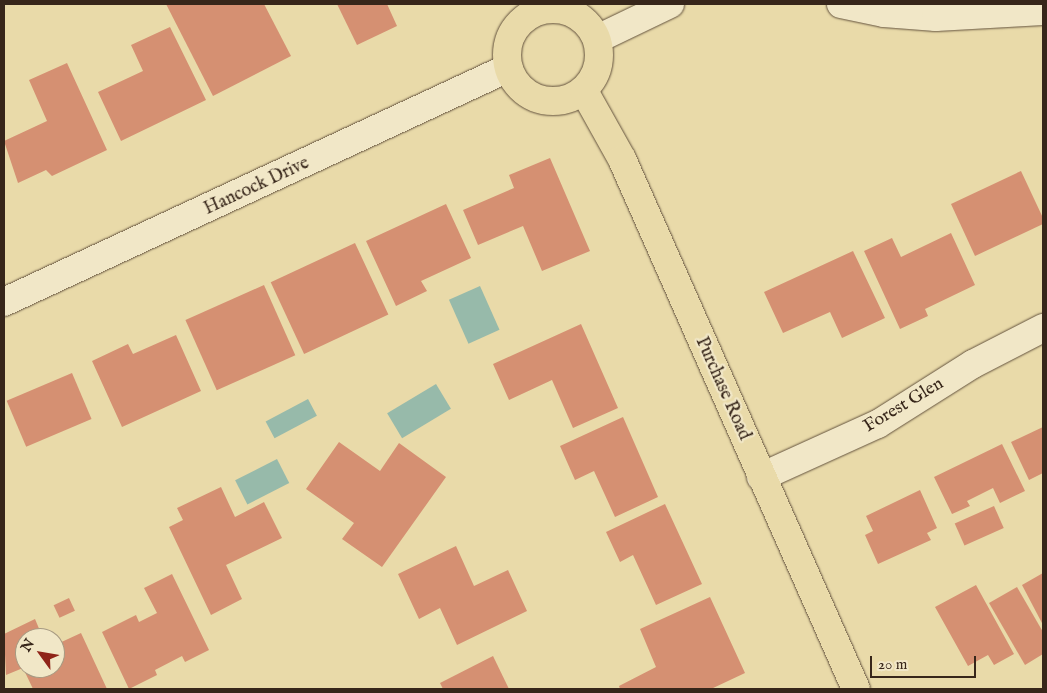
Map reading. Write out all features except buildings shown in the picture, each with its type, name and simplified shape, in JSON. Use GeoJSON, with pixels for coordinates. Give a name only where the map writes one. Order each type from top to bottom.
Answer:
{"type":"FeatureCollection","features":[{"type":"Feature","properties":{"kind":"main road"},"geometry":{"type":"LineString","coordinates":[[539,7],[560,9],[574,13],[586,22],[597,39],[599,64],[584,91],[571,98],[555,102],[540,100],[526,93],[508,68],[510,38],[518,25],[539,7]]}},
{"type":"Feature","properties":{"kind":"main road","name":"Purchase Road"},"geometry":{"type":"LineString","coordinates":[[584,91],[622,159],[856,689]]}},
{"type":"Feature","properties":{"kind":"street"},"geometry":{"type":"LineString","coordinates":[[597,39],[670,4]]}},
{"type":"Feature","properties":{"kind":"street"},"geometry":{"type":"LineString","coordinates":[[841,4],[884,13],[936,17],[1043,11]]}},
{"type":"Feature","properties":{"kind":"street","name":"Hancock Drive"},"geometry":{"type":"LineString","coordinates":[[4,302],[508,68]]}},
{"type":"Feature","properties":{"kind":"street","name":"Forest Glen"},"geometry":{"type":"LineString","coordinates":[[761,477],[878,424],[973,364],[1043,328]]}},
{"type":"Feature","properties":{"kind":"shaded area"},"geometry":{"type":"Polygon","coordinates":[[[480,286],[500,330],[468,344],[449,300],[480,286]]]}},
{"type":"Feature","properties":{"kind":"shaded area"},"geometry":{"type":"Polygon","coordinates":[[[436,384],[451,409],[402,438],[387,413],[436,384]]]}},
{"type":"Feature","properties":{"kind":"shaded area"},"geometry":{"type":"Polygon","coordinates":[[[308,399],[317,416],[275,438],[266,422],[308,399]]]}},
{"type":"Feature","properties":{"kind":"shaded area"},"geometry":{"type":"Polygon","coordinates":[[[277,459],[289,483],[247,504],[235,480],[277,459]]]}}]}
